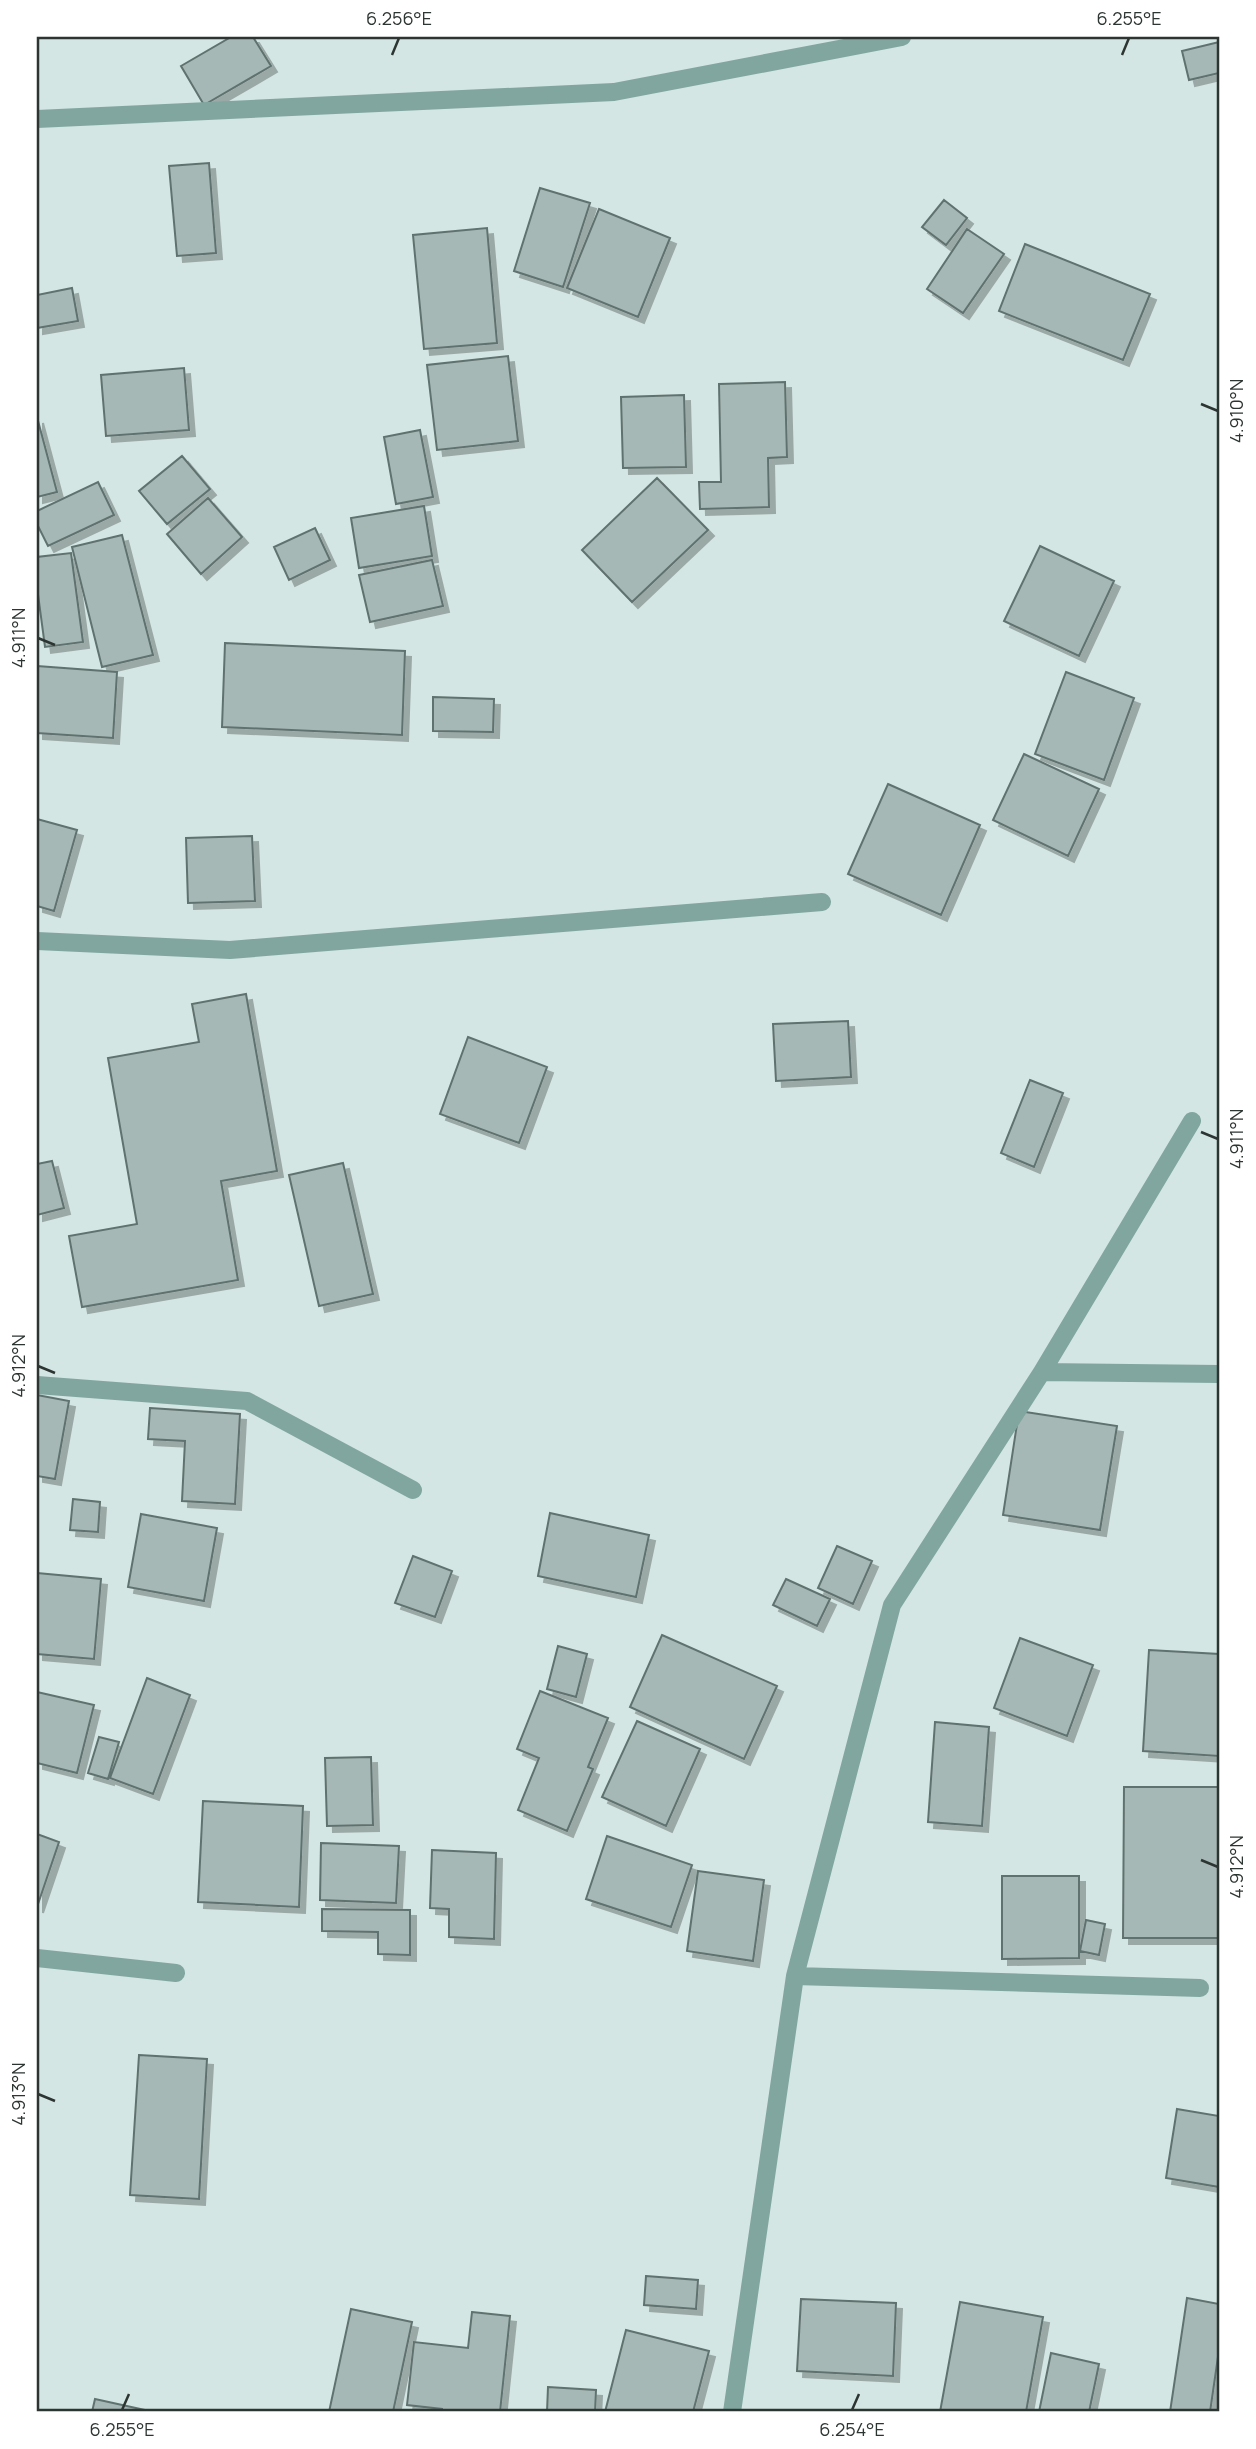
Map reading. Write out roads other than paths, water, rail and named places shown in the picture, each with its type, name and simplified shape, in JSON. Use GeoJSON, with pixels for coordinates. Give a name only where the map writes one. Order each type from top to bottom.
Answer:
{"type":"FeatureCollection","features":[{"type":"Feature","properties":{"kind":"street"},"geometry":{"type":"LineString","coordinates":[[37,119],[614,92],[902,37]]}},
{"type":"Feature","properties":{"kind":"street"},"geometry":{"type":"LineString","coordinates":[[37,941],[230,950],[822,902]]}},
{"type":"Feature","properties":{"kind":"street"},"geometry":{"type":"LineString","coordinates":[[732,2412],[795,1976],[892,1605],[1042,1372],[1192,1121]]}},
{"type":"Feature","properties":{"kind":"street"},"geometry":{"type":"LineString","coordinates":[[1042,1372],[1219,1374]]}},
{"type":"Feature","properties":{"kind":"street"},"geometry":{"type":"LineString","coordinates":[[37,1385],[247,1401],[413,1490]]}},
{"type":"Feature","properties":{"kind":"street"},"geometry":{"type":"LineString","coordinates":[[37,1958],[176,1973]]}},
{"type":"Feature","properties":{"kind":"street"},"geometry":{"type":"LineString","coordinates":[[795,1976],[1200,1988]]}}]}
